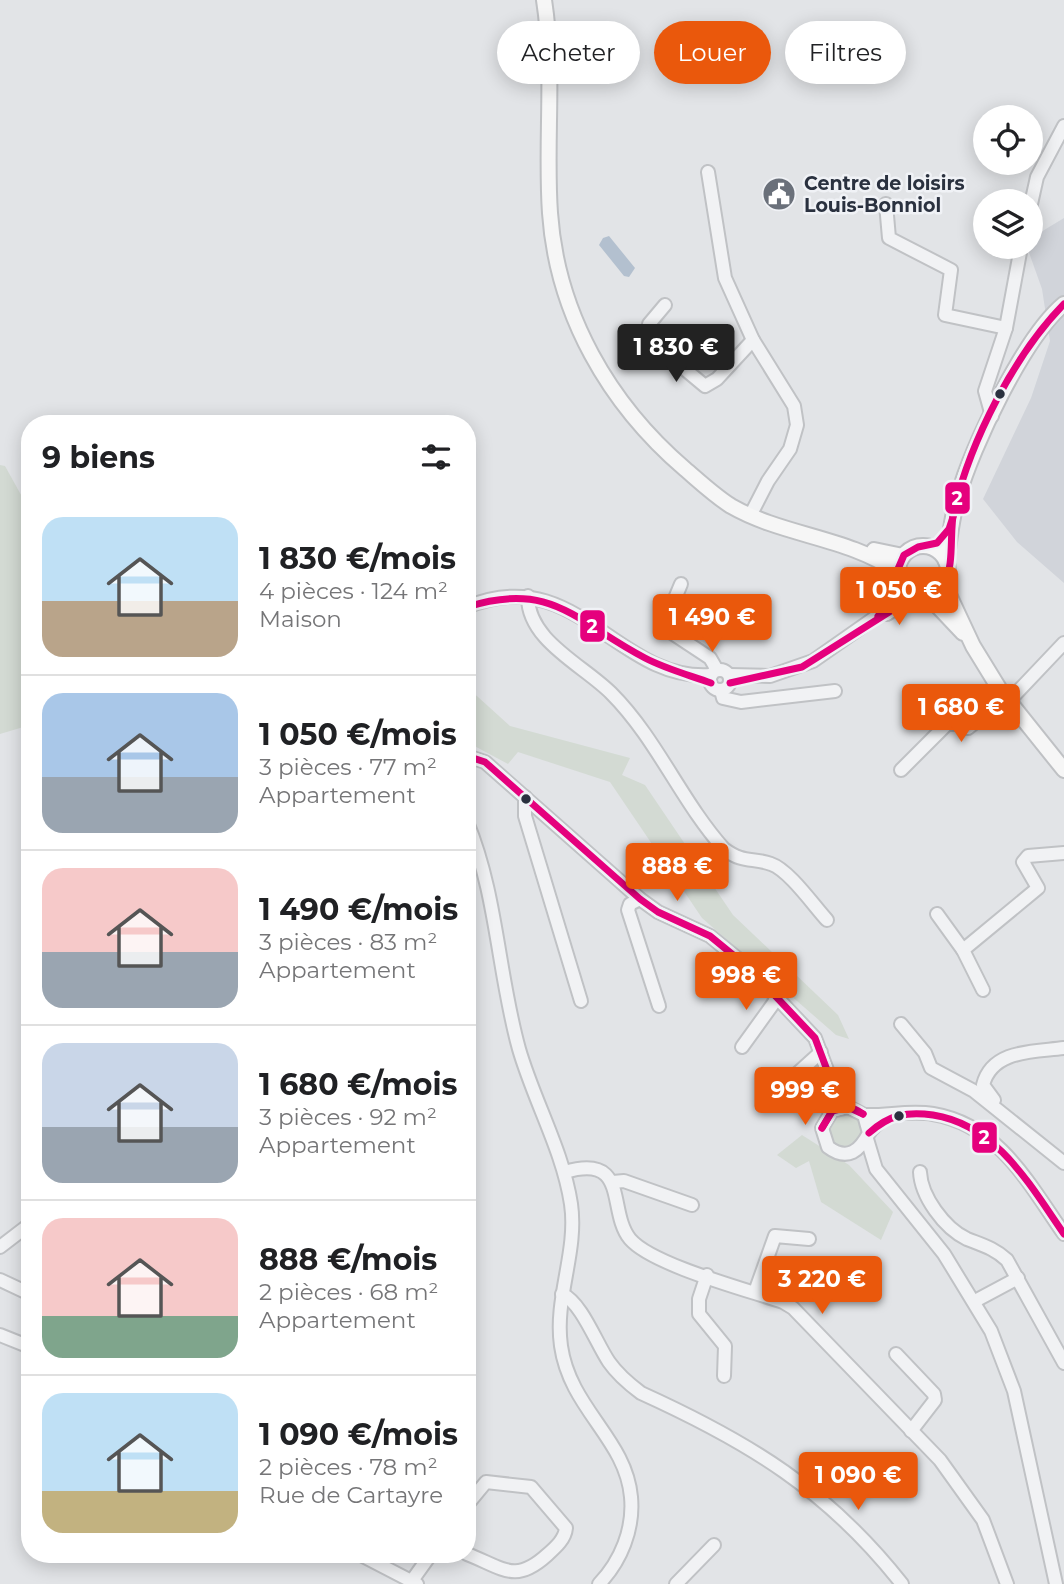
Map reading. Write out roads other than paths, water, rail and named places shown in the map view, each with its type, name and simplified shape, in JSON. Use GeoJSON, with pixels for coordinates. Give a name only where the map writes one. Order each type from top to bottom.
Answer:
{"type":"FeatureCollection","features":[{"type":"Feature","properties":{"kind":"main road"},"geometry":{"type":"LineString","coordinates":[[544,0],[547,30],[550,212],[563,285],[583,340],[606,380],[632,416],[673,459],[710,490],[751,512],[867,554],[922,596],[973,646]]}},
{"type":"Feature","properties":{"kind":"main road"},"geometry":{"type":"LineString","coordinates":[[1064,304],[1038,330],[992,415],[962,482],[953,518],[946,561],[948,571],[944,584],[973,646],[1007,700],[1064,770]]}},
{"type":"Feature","properties":{"kind":"main road"},"geometry":{"type":"LineString","coordinates":[[751,512],[884,554],[903,556],[916,547],[932,548],[946,561]]}},
{"type":"Feature","properties":{"kind":"main road"},"geometry":{"type":"LineString","coordinates":[[932,548],[945,536],[953,518]]}},
{"type":"Feature","properties":{"kind":"main road"},"geometry":{"type":"LineString","coordinates":[[899,578],[903,556]]}},
{"type":"Feature","properties":{"kind":"main road"},"geometry":{"type":"LineString","coordinates":[[922,596],[944,584]]}},
{"type":"Feature","properties":{"kind":"street"},"geometry":{"type":"LineString","coordinates":[[1034,189],[1037,177],[1064,126]]}},
{"type":"Feature","properties":{"kind":"street"},"geometry":{"type":"LineString","coordinates":[[708,172],[725,278],[753,340],[794,406],[797,425],[790,449],[751,512]]}},
{"type":"Feature","properties":{"kind":"street"},"geometry":{"type":"LineString","coordinates":[[886,204],[883,237],[951,270],[945,315],[1006,328]]}},
{"type":"Feature","properties":{"kind":"street"},"geometry":{"type":"LineString","coordinates":[[992,415],[985,391],[1006,328],[1019,259]]}},
{"type":"Feature","properties":{"kind":"street"},"geometry":{"type":"LineString","coordinates":[[665,305],[649,324],[649,329],[680,356],[687,371],[705,386],[717,379],[753,340]]}},
{"type":"Feature","properties":{"kind":"street"},"geometry":{"type":"LineString","coordinates":[[476,603],[486,599],[528,596],[568,609],[645,657],[693,674],[720,679],[752,677],[802,667],[890,607],[899,578]]}},
{"type":"Feature","properties":{"kind":"street"},"geometry":{"type":"LineString","coordinates":[[681,584],[663,627],[710,658],[720,679],[723,698],[741,702],[835,691]]}},
{"type":"Feature","properties":{"kind":"street"},"geometry":{"type":"LineString","coordinates":[[528,596],[529,615],[534,623],[549,640],[626,709],[718,842],[743,861],[773,864],[827,920]]}},
{"type":"Feature","properties":{"kind":"street"},"geometry":{"type":"LineString","coordinates":[[862,627],[922,596]]}},
{"type":"Feature","properties":{"kind":"street"},"geometry":{"type":"LineString","coordinates":[[901,770],[947,724],[968,728],[1007,700],[1064,643]]}},
{"type":"Feature","properties":{"kind":"street"},"geometry":{"type":"LineString","coordinates":[[476,760],[485,762],[640,899],[728,949],[809,1030],[821,1052],[833,1086],[848,1107],[863,1115],[932,1113],[966,1124],[990,1138],[1018,1168],[1064,1234]]}},
{"type":"Feature","properties":{"kind":"street"},"geometry":{"type":"LineString","coordinates":[[525,796],[525,816],[581,1001]]}},
{"type":"Feature","properties":{"kind":"street"},"geometry":{"type":"LineString","coordinates":[[476,848],[484,871],[519,1047],[565,1172],[572,1230],[562,1294],[561,1346],[567,1371],[582,1404],[617,1452],[629,1484],[631,1519],[627,1536],[615,1564],[599,1584]]}},
{"type":"Feature","properties":{"kind":"street"},"geometry":{"type":"LineString","coordinates":[[963,950],[1038,888],[1023,862],[1028,856],[1064,853]]}},
{"type":"Feature","properties":{"kind":"street"},"geometry":{"type":"LineString","coordinates":[[640,899],[630,904],[628,910],[659,1006]]}},
{"type":"Feature","properties":{"kind":"street"},"geometry":{"type":"LineString","coordinates":[[937,914],[963,950],[984,990]]}},
{"type":"Feature","properties":{"kind":"street"},"geometry":{"type":"LineString","coordinates":[[742,1047],[778,997]]}},
{"type":"Feature","properties":{"kind":"street"},"geometry":{"type":"LineString","coordinates":[[901,1024],[925,1053],[932,1068],[974,1091],[1016,1121]]}},
{"type":"Feature","properties":{"kind":"street"},"geometry":{"type":"LineString","coordinates":[[1064,1048],[1005,1057],[990,1070],[984,1084],[986,1092],[1064,1163]]}},
{"type":"Feature","properties":{"kind":"street"},"geometry":{"type":"LineString","coordinates":[[789,1081],[821,1052]]}},
{"type":"Feature","properties":{"kind":"street"},"geometry":{"type":"LineString","coordinates":[[832,1111],[833,1086]]}},
{"type":"Feature","properties":{"kind":"street"},"geometry":{"type":"LineString","coordinates":[[848,1107],[832,1111],[823,1122],[824,1142],[834,1151],[852,1153],[872,1162],[944,1254],[991,1331],[1014,1391],[1056,1584]]}},
{"type":"Feature","properties":{"kind":"street"},"geometry":{"type":"LineString","coordinates":[[863,1115],[872,1162]]}},
{"type":"Feature","properties":{"kind":"street"},"geometry":{"type":"LineString","coordinates":[[852,1153],[862,1147],[886,1116]]}},
{"type":"Feature","properties":{"kind":"street"},"geometry":{"type":"LineString","coordinates":[[565,1172],[588,1169],[613,1182],[624,1181],[692,1205]]}},
{"type":"Feature","properties":{"kind":"street"},"geometry":{"type":"LineString","coordinates":[[920,1172],[921,1188],[947,1223],[966,1238],[997,1250],[1007,1260],[1064,1363]]}},
{"type":"Feature","properties":{"kind":"street"},"geometry":{"type":"LineString","coordinates":[[613,1182],[617,1191],[620,1224],[643,1251],[793,1308],[940,1460],[983,1520],[1007,1584]]}},
{"type":"Feature","properties":{"kind":"street"},"geometry":{"type":"LineString","coordinates":[[0,1247],[21,1231]]}},
{"type":"Feature","properties":{"kind":"street"},"geometry":{"type":"LineString","coordinates":[[755,1292],[775,1236],[808,1239]]}},
{"type":"Feature","properties":{"kind":"street"},"geometry":{"type":"LineString","coordinates":[[707,1275],[697,1307],[699,1314],[724,1346],[724,1376]]}},
{"type":"Feature","properties":{"kind":"street"},"geometry":{"type":"LineString","coordinates":[[975,1301],[1018,1278]]}},
{"type":"Feature","properties":{"kind":"street"},"geometry":{"type":"LineString","coordinates":[[0,1280],[21,1290]]}},
{"type":"Feature","properties":{"kind":"street"},"geometry":{"type":"LineString","coordinates":[[562,1294],[576,1304],[599,1347],[626,1382],[641,1393],[730,1437],[784,1469],[816,1493],[881,1558],[902,1584]]}},
{"type":"Feature","properties":{"kind":"street"},"geometry":{"type":"LineString","coordinates":[[0,1335],[21,1343]]}},
{"type":"Feature","properties":{"kind":"street"},"geometry":{"type":"LineString","coordinates":[[896,1354],[934,1394],[935,1400],[911,1431]]}},
{"type":"Feature","properties":{"kind":"street"},"geometry":{"type":"LineString","coordinates":[[476,1494],[486,1482],[531,1487],[566,1528],[565,1535],[555,1548],[524,1572],[512,1572],[476,1558]]}},
{"type":"Feature","properties":{"kind":"street"},"geometry":{"type":"LineString","coordinates":[[676,1584],[714,1545]]}},
{"type":"Feature","properties":{"kind":"street"},"geometry":{"type":"LineString","coordinates":[[376,1563],[414,1583],[426,1563]]}},
{"type":"Feature","properties":{"kind":"water"},"geometry":{"type":"Polygon","coordinates":[[[609,236],[635,268],[629,277],[624,276],[599,245],[603,238],[609,236]]]}},
{"type":"Feature","properties":{"kind":"place","name":"Centre de loisirs Louis-Bonniol"},"geometry":{"type":"Point","coordinates":[779,194]}}]}
